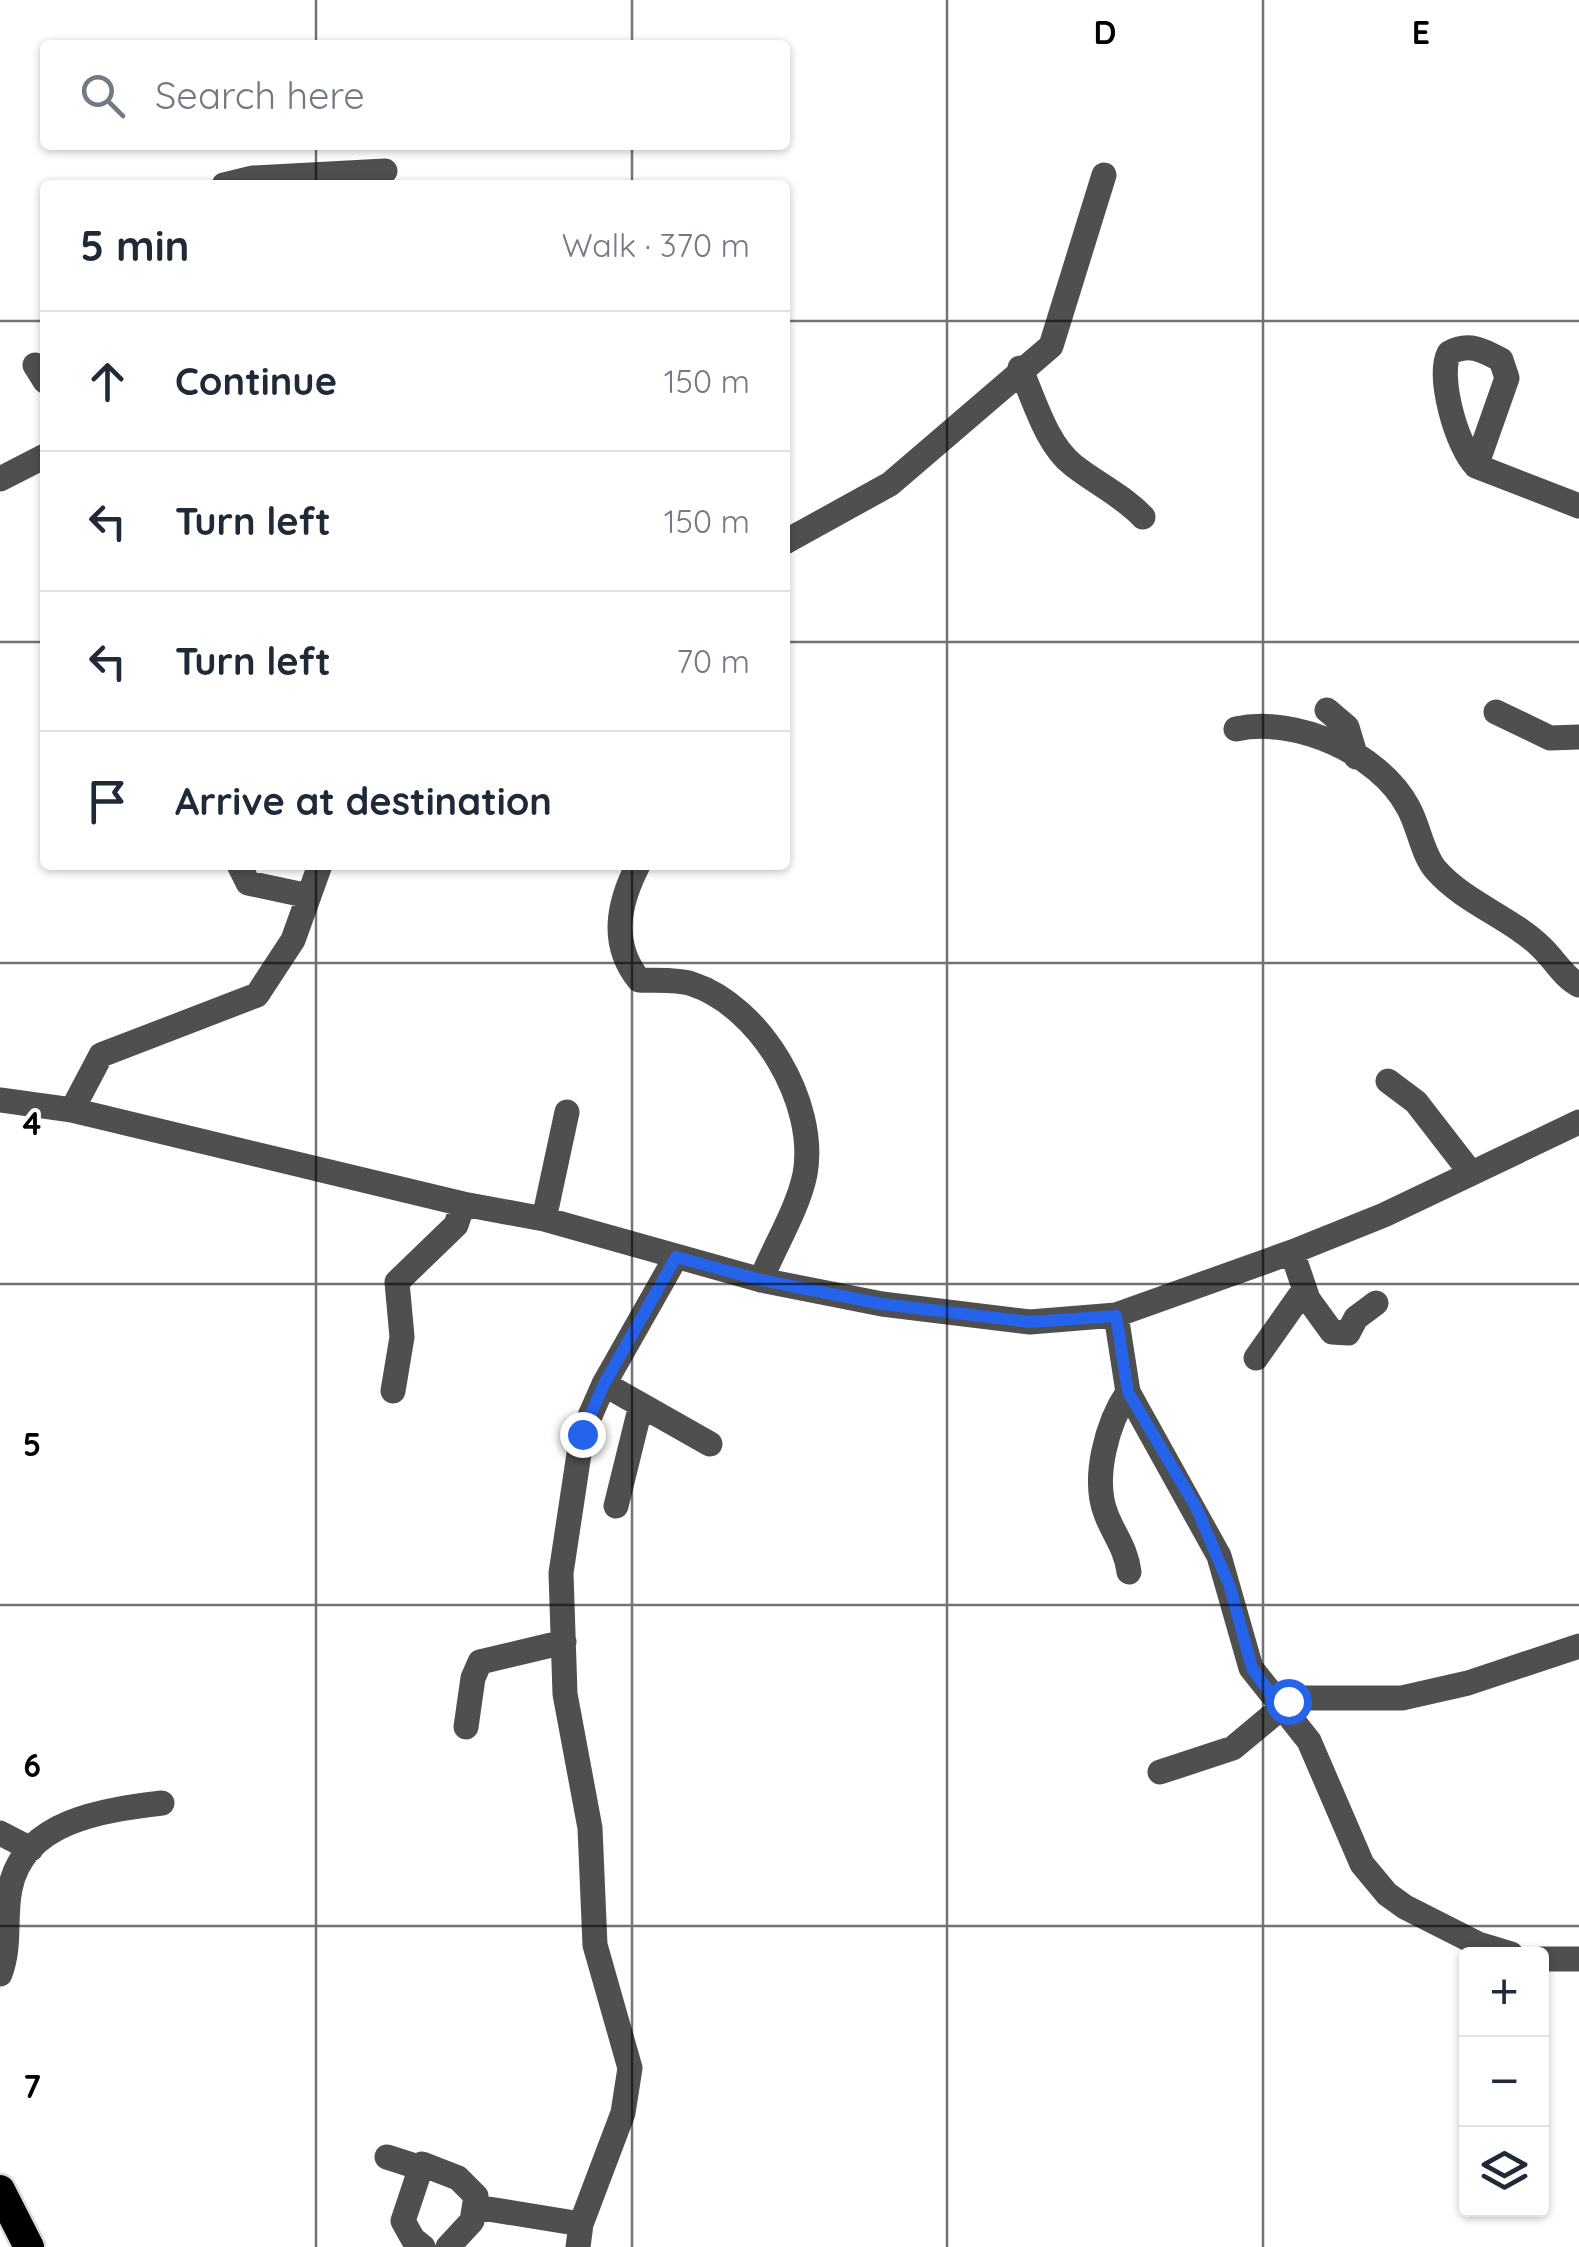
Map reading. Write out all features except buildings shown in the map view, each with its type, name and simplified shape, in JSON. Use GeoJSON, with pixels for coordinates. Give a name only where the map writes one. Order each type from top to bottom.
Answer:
{"type":"FeatureCollection","features":[{"type":"Feature","properties":{"kind":"highway"},"geometry":{"type":"LineString","coordinates":[[0,2190],[29,2247]]}},
{"type":"Feature","properties":{"kind":"street"},"geometry":{"type":"LineString","coordinates":[[245,180],[385,171]]}},
{"type":"Feature","properties":{"kind":"street"},"geometry":{"type":"LineString","coordinates":[[790,539],[890,484],[1020,368],[1043,354],[1056,336],[1104,175]]}},
{"type":"Feature","properties":{"kind":"street"},"geometry":{"type":"LineString","coordinates":[[1020,368],[1036,407],[1070,463],[1129,502],[1143,517]]}},
{"type":"Feature","properties":{"kind":"street"},"geometry":{"type":"LineString","coordinates":[[0,478],[40,458]]}},
{"type":"Feature","properties":{"kind":"street"},"geometry":{"type":"LineString","coordinates":[[1476,466],[1579,506]]}},
{"type":"Feature","properties":{"kind":"street"},"geometry":{"type":"LineString","coordinates":[[1327,710],[1347,727],[1356,756]]}},
{"type":"Feature","properties":{"kind":"street"},"geometry":{"type":"LineString","coordinates":[[1496,712],[1550,738],[1579,737]]}},
{"type":"Feature","properties":{"kind":"street"},"geometry":{"type":"LineString","coordinates":[[1236,729],[1288,729],[1356,756],[1394,784],[1435,869],[1462,894],[1540,945],[1579,985]]}},
{"type":"Feature","properties":{"kind":"street"},"geometry":{"type":"LineString","coordinates":[[242,870],[248,883],[309,896]]}},
{"type":"Feature","properties":{"kind":"street"},"geometry":{"type":"LineString","coordinates":[[72,1110],[100,1055],[257,995],[293,940],[318,870]]}},
{"type":"Feature","properties":{"kind":"street"},"geometry":{"type":"LineString","coordinates":[[636,870],[619,912],[628,966],[639,980],[689,982],[720,997],[748,1020],[776,1056],[799,1098],[805,1174],[761,1280]]}},
{"type":"Feature","properties":{"kind":"street"},"geometry":{"type":"LineString","coordinates":[[1388,1080],[1416,1102],[1471,1174]]}},
{"type":"Feature","properties":{"kind":"street"},"geometry":{"type":"LineString","coordinates":[[0,1100],[72,1110],[463,1204],[544,1219],[761,1280],[882,1304],[1030,1322],[1116,1316],[1292,1252],[1579,1122]]}},
{"type":"Feature","properties":{"kind":"street"},"geometry":{"type":"LineString","coordinates":[[544,1219],[567,1112]]}},
{"type":"Feature","properties":{"kind":"street"},"geometry":{"type":"LineString","coordinates":[[393,1392],[402,1336],[398,1282],[456,1225],[463,1204]]}},
{"type":"Feature","properties":{"kind":"street"},"geometry":{"type":"LineString","coordinates":[[1292,1252],[1320,1322],[1342,1334],[1376,1302]]}},
{"type":"Feature","properties":{"kind":"street"},"geometry":{"type":"LineString","coordinates":[[476,2207],[580,2236],[623,2113],[630,2068],[595,1944],[590,1828],[565,1694],[561,1573],[575,1458],[604,1384],[676,1257]]}},
{"type":"Feature","properties":{"kind":"street"},"geometry":{"type":"LineString","coordinates":[[1256,1358],[1304,1290]]}},
{"type":"Feature","properties":{"kind":"street"},"geometry":{"type":"LineString","coordinates":[[1116,1316],[1128,1392],[1196,1507],[1230,1587],[1252,1668],[1309,1741],[1349,1840],[1376,1882],[1405,1907],[1488,1947]]}},
{"type":"Feature","properties":{"kind":"street"},"geometry":{"type":"LineString","coordinates":[[604,1384],[710,1444]]}},
{"type":"Feature","properties":{"kind":"street"},"geometry":{"type":"LineString","coordinates":[[1128,1392],[1119,1406],[1100,1484],[1103,1505],[1127,1553],[1129,1572]]}},
{"type":"Feature","properties":{"kind":"street"},"geometry":{"type":"LineString","coordinates":[[616,1506],[640,1405]]}},
{"type":"Feature","properties":{"kind":"street"},"geometry":{"type":"LineString","coordinates":[[466,1726],[472,1678],[480,1662],[564,1642]]}},
{"type":"Feature","properties":{"kind":"street"},"geometry":{"type":"LineString","coordinates":[[1160,1772],[1217,1757],[1298,1697],[1402,1698],[1438,1691],[1579,1646]]}},
{"type":"Feature","properties":{"kind":"street"},"geometry":{"type":"LineString","coordinates":[[0,1974],[9,1940],[10,1888],[18,1865],[31,1849],[72,1820],[162,1803]]}},
{"type":"Feature","properties":{"kind":"street"},"geometry":{"type":"LineString","coordinates":[[0,1833],[31,1849]]}},
{"type":"Feature","properties":{"kind":"street"},"geometry":{"type":"LineString","coordinates":[[1549,1959],[1579,1960]]}},
{"type":"Feature","properties":{"kind":"street"},"geometry":{"type":"LineString","coordinates":[[387,2157],[418,2167],[440,2168],[458,2178],[476,2196],[472,2220],[448,2247]]}},
{"type":"Feature","properties":{"kind":"street"},"geometry":{"type":"LineString","coordinates":[[418,2167],[403,2220],[413,2239],[424,2247]]}},
{"type":"Feature","properties":{"kind":"route"},"geometry":{"type":"LineString","coordinates":[[582,1434],[604,1384],[676,1257],[761,1280],[882,1304],[1030,1322],[1116,1316],[1128,1392],[1196,1507],[1218,1556],[1243,1628],[1252,1668],[1280,1707],[1288,1701]]}}]}
